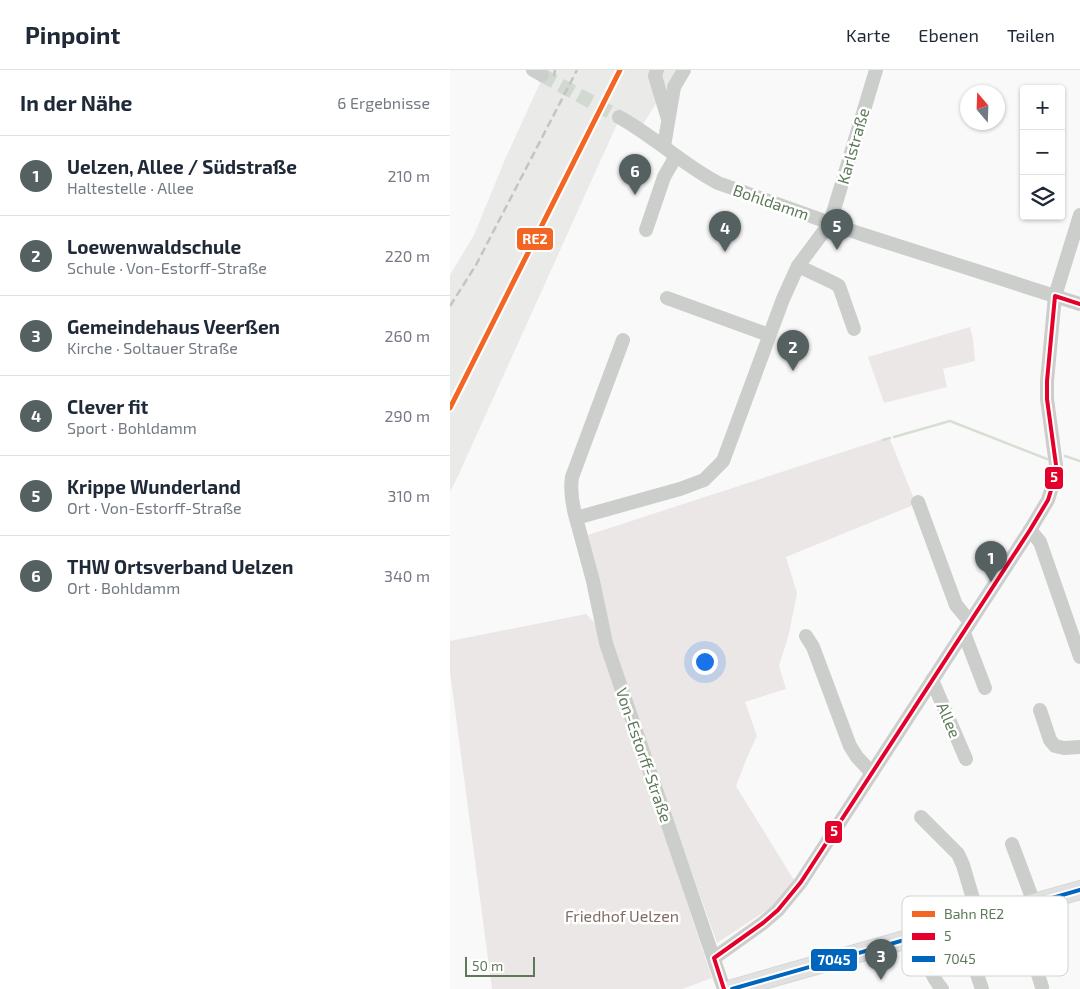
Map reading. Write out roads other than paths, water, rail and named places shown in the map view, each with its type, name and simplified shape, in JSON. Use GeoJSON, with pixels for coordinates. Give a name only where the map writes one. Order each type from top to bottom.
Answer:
{"type":"FeatureCollection","features":[{"type":"Feature","properties":{"kind":"main road"},"geometry":{"type":"LineString","coordinates":[[1058,896],[1080,890]]}},
{"type":"Feature","properties":{"kind":"main road"},"geometry":{"type":"LineString","coordinates":[[732,989],[902,941]]}},
{"type":"Feature","properties":{"kind":"street"},"geometry":{"type":"LineString","coordinates":[[657,70],[655,76],[668,120]]}},
{"type":"Feature","properties":{"kind":"street"},"geometry":{"type":"LineString","coordinates":[[664,146],[674,87],[684,70]]}},
{"type":"Feature","properties":{"kind":"street","name":"Karlstraße"},"geometry":{"type":"LineString","coordinates":[[830,223],[876,70]]}},
{"type":"Feature","properties":{"kind":"street","name":"Bohldamm"},"geometry":{"type":"LineString","coordinates":[[620,117],[718,183],[830,223],[1080,304]]}},
{"type":"Feature","properties":{"kind":"street"},"geometry":{"type":"LineString","coordinates":[[646,230],[664,177],[676,156]]}},
{"type":"Feature","properties":{"kind":"street","name":"Allee"},"geometry":{"type":"LineString","coordinates":[[714,958],[763,923],[778,910],[795,890],[967,628],[1048,500],[1054,484],[1056,465],[1047,399],[1055,296],[1080,215]]}},
{"type":"Feature","properties":{"kind":"street"},"geometry":{"type":"LineString","coordinates":[[576,518],[680,489],[704,480],[723,461],[782,299],[798,266],[830,223]]}},
{"type":"Feature","properties":{"kind":"street"},"geometry":{"type":"LineString","coordinates":[[798,266],[839,286],[854,329]]}},
{"type":"Feature","properties":{"kind":"street"},"geometry":{"type":"LineString","coordinates":[[666,298],[769,335]]}},
{"type":"Feature","properties":{"kind":"street","name":"Von-Estorff-Straße"},"geometry":{"type":"LineString","coordinates":[[623,340],[572,477],[570,487],[571,499],[593,581],[606,643],[724,989]]}},
{"type":"Feature","properties":{"kind":"street"},"geometry":{"type":"LineString","coordinates":[[918,502],[956,606],[967,628],[985,688]]}},
{"type":"Feature","properties":{"kind":"street"},"geometry":{"type":"LineString","coordinates":[[1030,530],[1040,542],[1080,657]]}},
{"type":"Feature","properties":{"kind":"street"},"geometry":{"type":"LineString","coordinates":[[806,636],[813,647],[850,746],[857,757],[872,773]]}},
{"type":"Feature","properties":{"kind":"street","name":"Allee"},"geometry":{"type":"LineString","coordinates":[[932,680],[966,758]]}},
{"type":"Feature","properties":{"kind":"street"},"geometry":{"type":"LineString","coordinates":[[1040,710],[1050,740],[1055,746],[1064,748],[1080,747]]}},
{"type":"Feature","properties":{"kind":"street"},"geometry":{"type":"LineString","coordinates":[[921,817],[958,854],[972,896]]}},
{"type":"Feature","properties":{"kind":"street"},"geometry":{"type":"LineString","coordinates":[[1012,844],[1024,896]]}},
{"type":"Feature","properties":{"kind":"street"},"geometry":{"type":"LineString","coordinates":[[933,976],[942,989]]}},
{"type":"Feature","properties":{"kind":"street"},"geometry":{"type":"LineString","coordinates":[[978,976],[982,989]]}},
{"type":"Feature","properties":{"kind":"street"},"geometry":{"type":"LineString","coordinates":[[1040,976],[1042,987]]}},
{"type":"Feature","properties":{"kind":"waterway"},"geometry":{"type":"LineString","coordinates":[[894,437],[950,421],[1047,459]]}},
{"type":"Feature","properties":{"kind":"waterway"},"geometry":{"type":"LineString","coordinates":[[883,440],[890,438]]}},
{"type":"Feature","properties":{"kind":"waterway"},"geometry":{"type":"LineString","coordinates":[[1065,456],[1080,461]]}},
{"type":"Feature","properties":{"kind":"tunnel"},"geometry":{"type":"LineString","coordinates":[[542,75],[619,117]]}},
{"type":"Feature","properties":{"kind":"railway"},"geometry":{"type":"LineString","coordinates":[[554,76],[555,70]]}},
{"type":"Feature","properties":{"kind":"railway"},"geometry":{"type":"LineString","coordinates":[[450,306],[476,265],[577,70]]}},
{"type":"Feature","properties":{"kind":"rail line","name":"RE2"},"geometry":{"type":"LineString","coordinates":[[450,408],[620,70]]}},
{"type":"Feature","properties":{"kind":"place","name":"THW Ortsverband Uelzen"},"geometry":{"type":"Point","coordinates":[635,195]}},
{"type":"Feature","properties":{"kind":"place","name":"Krippe Wunderland"},"geometry":{"type":"Point","coordinates":[837,250]}},
{"type":"Feature","properties":{"kind":"place","name":"Clever fit"},"geometry":{"type":"Point","coordinates":[725,252]}},
{"type":"Feature","properties":{"kind":"place","name":"Loewenwaldschule"},"geometry":{"type":"Point","coordinates":[793,371]}},
{"type":"Feature","properties":{"kind":"place","name":"Uelzen, Allee / Südstraße"},"geometry":{"type":"Point","coordinates":[991,582]}},
{"type":"Feature","properties":{"kind":"place","name":"Gemeindehaus Veerßen"},"geometry":{"type":"Point","coordinates":[881,980]}},
{"type":"Feature","properties":{"kind":"park label","name":"Friedhof Uelzen"},"geometry":{"type":"Point","coordinates":[622,916]}}]}
